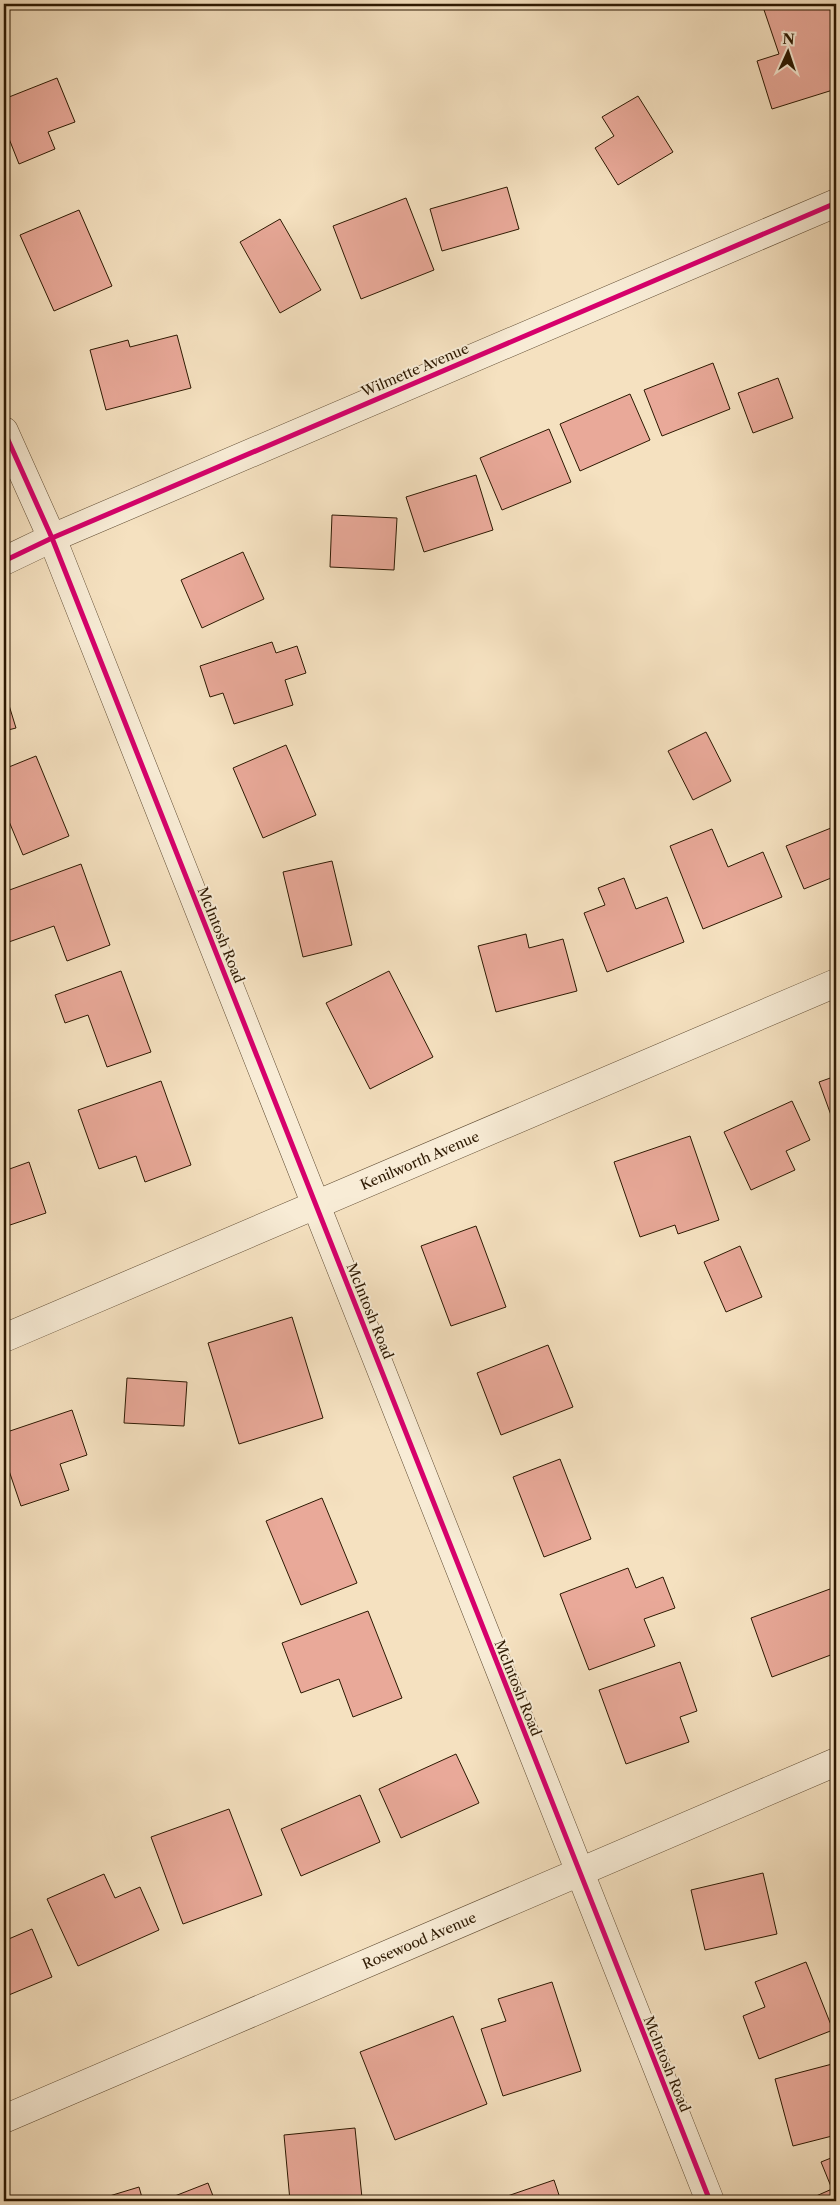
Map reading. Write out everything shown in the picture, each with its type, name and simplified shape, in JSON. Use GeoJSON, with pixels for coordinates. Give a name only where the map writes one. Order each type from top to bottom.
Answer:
{"type":"FeatureCollection","features":[{"type":"Feature","properties":{"kind":"street","name":"Wilmette Avenue"},"geometry":{"type":"LineString","coordinates":[[4,561],[52,538],[836,203]]}},
{"type":"Feature","properties":{"kind":"street","name":"McIntosh Road"},"geometry":{"type":"LineString","coordinates":[[4,431],[52,538],[710,2201]]}},
{"type":"Feature","properties":{"kind":"street","name":"Kenilworth Avenue"},"geometry":{"type":"LineString","coordinates":[[4,1338],[836,983]]}},
{"type":"Feature","properties":{"kind":"street","name":"Rosewood Avenue"},"geometry":{"type":"LineString","coordinates":[[4,2119],[836,1762]]}},
{"type":"Feature","properties":{"kind":"building"},"geometry":{"type":"Polygon","coordinates":[[[762,4],[829,4],[836,25],[836,89],[772,109],[757,61],[779,54],[762,4]]]}},
{"type":"Feature","properties":{"kind":"building"},"geometry":{"type":"Polygon","coordinates":[[[57,78],[75,122],[48,132],[55,149],[19,164],[4,126],[4,99],[57,78]]]}},
{"type":"Feature","properties":{"kind":"building"},"geometry":{"type":"Polygon","coordinates":[[[638,96],[673,152],[618,185],[595,148],[614,136],[602,117],[638,96]]]}},
{"type":"Feature","properties":{"kind":"building"},"geometry":{"type":"Polygon","coordinates":[[[507,187],[519,229],[442,251],[430,209],[507,187]]]}},
{"type":"Feature","properties":{"kind":"building"},"geometry":{"type":"Polygon","coordinates":[[[406,198],[434,270],[361,299],[333,226],[406,198]]]}},
{"type":"Feature","properties":{"kind":"building"},"geometry":{"type":"Polygon","coordinates":[[[79,210],[112,286],[54,311],[20,235],[79,210]]]}},
{"type":"Feature","properties":{"kind":"building"},"geometry":{"type":"Polygon","coordinates":[[[280,219],[321,290],[280,313],[240,242],[280,219]]]}},
{"type":"Feature","properties":{"kind":"building"},"geometry":{"type":"Polygon","coordinates":[[[177,335],[191,388],[106,410],[90,350],[128,340],[130,347],[177,335]]]}},
{"type":"Feature","properties":{"kind":"building"},"geometry":{"type":"Polygon","coordinates":[[[713,363],[730,409],[662,436],[644,390],[713,363]]]}},
{"type":"Feature","properties":{"kind":"building"},"geometry":{"type":"Polygon","coordinates":[[[778,378],[793,418],[753,433],[738,393],[778,378]]]}},
{"type":"Feature","properties":{"kind":"building"},"geometry":{"type":"Polygon","coordinates":[[[630,394],[650,440],[580,471],[560,424],[630,394]]]}},
{"type":"Feature","properties":{"kind":"building"},"geometry":{"type":"Polygon","coordinates":[[[549,429],[571,482],[502,510],[480,458],[549,429]]]}},
{"type":"Feature","properties":{"kind":"building"},"geometry":{"type":"Polygon","coordinates":[[[476,475],[493,530],[424,552],[406,497],[476,475]]]}},
{"type":"Feature","properties":{"kind":"building"},"geometry":{"type":"Polygon","coordinates":[[[332,515],[397,518],[394,570],[330,567],[332,515]]]}},
{"type":"Feature","properties":{"kind":"building"},"geometry":{"type":"Polygon","coordinates":[[[243,552],[264,599],[202,628],[181,580],[243,552]]]}},
{"type":"Feature","properties":{"kind":"building"},"geometry":{"type":"Polygon","coordinates":[[[272,642],[276,653],[297,646],[306,673],[285,680],[293,705],[234,724],[223,693],[210,697],[200,666],[272,642]]]}},
{"type":"Feature","properties":{"kind":"building"},"geometry":{"type":"Polygon","coordinates":[[[4,689],[16,728],[4,731],[4,689]]]}},
{"type":"Feature","properties":{"kind":"building"},"geometry":{"type":"Polygon","coordinates":[[[706,732],[731,781],[693,800],[668,751],[706,732]]]}},
{"type":"Feature","properties":{"kind":"building"},"geometry":{"type":"Polygon","coordinates":[[[286,745],[316,815],[263,838],[233,768],[286,745]]]}},
{"type":"Feature","properties":{"kind":"building"},"geometry":{"type":"Polygon","coordinates":[[[36,756],[69,836],[23,855],[8,819],[4,820],[4,769],[36,756]]]}},
{"type":"Feature","properties":{"kind":"building"},"geometry":{"type":"Polygon","coordinates":[[[836,826],[836,876],[804,889],[786,846],[836,826]]]}},
{"type":"Feature","properties":{"kind":"building"},"geometry":{"type":"Polygon","coordinates":[[[712,829],[728,867],[763,852],[782,897],[703,929],[670,846],[712,829]]]}},
{"type":"Feature","properties":{"kind":"building"},"geometry":{"type":"Polygon","coordinates":[[[332,861],[352,945],[303,957],[283,872],[332,861]]]}},
{"type":"Feature","properties":{"kind":"building"},"geometry":{"type":"Polygon","coordinates":[[[81,864],[110,945],[67,961],[54,926],[6,943],[4,937],[4,892],[81,864]]]}},
{"type":"Feature","properties":{"kind":"building"},"geometry":{"type":"Polygon","coordinates":[[[624,878],[636,909],[667,897],[684,942],[607,972],[584,913],[605,905],[598,888],[624,878]]]}},
{"type":"Feature","properties":{"kind":"building"},"geometry":{"type":"Polygon","coordinates":[[[526,934],[529,948],[563,939],[577,991],[496,1012],[478,946],[526,934]]]}},
{"type":"Feature","properties":{"kind":"building"},"geometry":{"type":"Polygon","coordinates":[[[121,971],[151,1052],[107,1067],[88,1015],[65,1023],[55,995],[121,971]]]}},
{"type":"Feature","properties":{"kind":"building"},"geometry":{"type":"Polygon","coordinates":[[[389,971],[433,1057],[370,1089],[326,1003],[389,971]]]}},
{"type":"Feature","properties":{"kind":"building"},"geometry":{"type":"Polygon","coordinates":[[[836,1076],[836,1129],[819,1082],[836,1076]]]}},
{"type":"Feature","properties":{"kind":"building"},"geometry":{"type":"Polygon","coordinates":[[[161,1081],[191,1165],[145,1182],[136,1156],[99,1169],[78,1110],[161,1081]]]}},
{"type":"Feature","properties":{"kind":"building"},"geometry":{"type":"Polygon","coordinates":[[[792,1101],[810,1140],[786,1151],[795,1170],[751,1190],[724,1132],[792,1101]]]}},
{"type":"Feature","properties":{"kind":"building"},"geometry":{"type":"Polygon","coordinates":[[[690,1136],[719,1220],[678,1234],[675,1225],[640,1237],[614,1162],[690,1136]]]}},
{"type":"Feature","properties":{"kind":"building"},"geometry":{"type":"Polygon","coordinates":[[[29,1162],[46,1213],[4,1227],[4,1171],[29,1162]]]}},
{"type":"Feature","properties":{"kind":"building"},"geometry":{"type":"Polygon","coordinates":[[[476,1226],[506,1307],[451,1326],[421,1246],[476,1226]]]}},
{"type":"Feature","properties":{"kind":"building"},"geometry":{"type":"Polygon","coordinates":[[[740,1246],[762,1297],[726,1312],[704,1262],[740,1246]]]}},
{"type":"Feature","properties":{"kind":"building"},"geometry":{"type":"Polygon","coordinates":[[[292,1317],[323,1418],[239,1444],[208,1343],[292,1317]]]}},
{"type":"Feature","properties":{"kind":"building"},"geometry":{"type":"Polygon","coordinates":[[[548,1345],[573,1407],[501,1435],[477,1373],[548,1345]]]}},
{"type":"Feature","properties":{"kind":"building"},"geometry":{"type":"Polygon","coordinates":[[[127,1378],[187,1382],[184,1426],[124,1423],[127,1378]]]}},
{"type":"Feature","properties":{"kind":"building"},"geometry":{"type":"Polygon","coordinates":[[[72,1410],[87,1455],[60,1464],[69,1490],[21,1506],[4,1456],[4,1433],[72,1410]]]}},
{"type":"Feature","properties":{"kind":"building"},"geometry":{"type":"Polygon","coordinates":[[[560,1459],[591,1539],[544,1557],[513,1477],[560,1459]]]}},
{"type":"Feature","properties":{"kind":"building"},"geometry":{"type":"Polygon","coordinates":[[[322,1498],[357,1583],[301,1605],[266,1521],[322,1498]]]}},
{"type":"Feature","properties":{"kind":"building"},"geometry":{"type":"Polygon","coordinates":[[[628,1568],[636,1588],[663,1577],[675,1608],[644,1619],[655,1646],[589,1670],[560,1594],[628,1568]]]}},
{"type":"Feature","properties":{"kind":"building"},"geometry":{"type":"Polygon","coordinates":[[[830,1589],[836,1605],[836,1653],[772,1677],[751,1618],[830,1589]]]}},
{"type":"Feature","properties":{"kind":"building"},"geometry":{"type":"Polygon","coordinates":[[[368,1611],[402,1698],[353,1717],[339,1679],[301,1693],[282,1643],[368,1611]]]}},
{"type":"Feature","properties":{"kind":"building"},"geometry":{"type":"Polygon","coordinates":[[[680,1662],[697,1711],[680,1717],[689,1742],[626,1764],[599,1690],[680,1662]]]}},
{"type":"Feature","properties":{"kind":"building"},"geometry":{"type":"Polygon","coordinates":[[[456,1754],[479,1803],[401,1838],[379,1789],[456,1754]]]}},
{"type":"Feature","properties":{"kind":"building"},"geometry":{"type":"Polygon","coordinates":[[[360,1795],[380,1842],[301,1876],[281,1829],[360,1795]]]}},
{"type":"Feature","properties":{"kind":"building"},"geometry":{"type":"Polygon","coordinates":[[[229,1809],[262,1895],[183,1924],[151,1837],[229,1809]]]}},
{"type":"Feature","properties":{"kind":"building"},"geometry":{"type":"Polygon","coordinates":[[[763,1873],[777,1934],[705,1950],[691,1890],[763,1873]]]}},
{"type":"Feature","properties":{"kind":"building"},"geometry":{"type":"Polygon","coordinates":[[[104,1874],[115,1898],[140,1887],[159,1930],[78,1966],[47,1899],[104,1874]]]}},
{"type":"Feature","properties":{"kind":"building"},"geometry":{"type":"Polygon","coordinates":[[[32,1929],[52,1977],[4,1997],[4,1941],[32,1929]]]}},
{"type":"Feature","properties":{"kind":"building"},"geometry":{"type":"Polygon","coordinates":[[[806,1962],[833,2030],[759,2059],[743,2016],[765,2007],[755,1982],[806,1962]]]}},
{"type":"Feature","properties":{"kind":"building"},"geometry":{"type":"Polygon","coordinates":[[[552,1982],[581,2071],[503,2096],[481,2029],[506,2021],[498,1999],[552,1982]]]}},
{"type":"Feature","properties":{"kind":"building"},"geometry":{"type":"Polygon","coordinates":[[[453,2016],[487,2104],[395,2140],[360,2052],[453,2016]]]}},
{"type":"Feature","properties":{"kind":"building"},"geometry":{"type":"Polygon","coordinates":[[[836,2063],[836,2135],[793,2146],[775,2079],[836,2063]]]}},
{"type":"Feature","properties":{"kind":"building"},"geometry":{"type":"Polygon","coordinates":[[[355,2128],[362,2198],[290,2201],[284,2135],[355,2128]]]}},
{"type":"Feature","properties":{"kind":"building"},"geometry":{"type":"Polygon","coordinates":[[[836,2156],[836,2201],[807,2201],[832,2189],[821,2162],[836,2156]]]}},
{"type":"Feature","properties":{"kind":"building"},"geometry":{"type":"Polygon","coordinates":[[[554,2180],[561,2201],[493,2201],[554,2180]]]}},
{"type":"Feature","properties":{"kind":"building"},"geometry":{"type":"Polygon","coordinates":[[[208,2183],[215,2201],[162,2201],[208,2183]]]}},
{"type":"Feature","properties":{"kind":"building"},"geometry":{"type":"Polygon","coordinates":[[[139,2187],[143,2201],[93,2201],[139,2187]]]}},
{"type":"Feature","properties":{"kind":"cycle path"},"geometry":{"type":"LineString","coordinates":[[4,561],[52,538],[836,203]]}},
{"type":"Feature","properties":{"kind":"cycle path"},"geometry":{"type":"LineString","coordinates":[[4,431],[52,538],[710,2201]]}}]}
